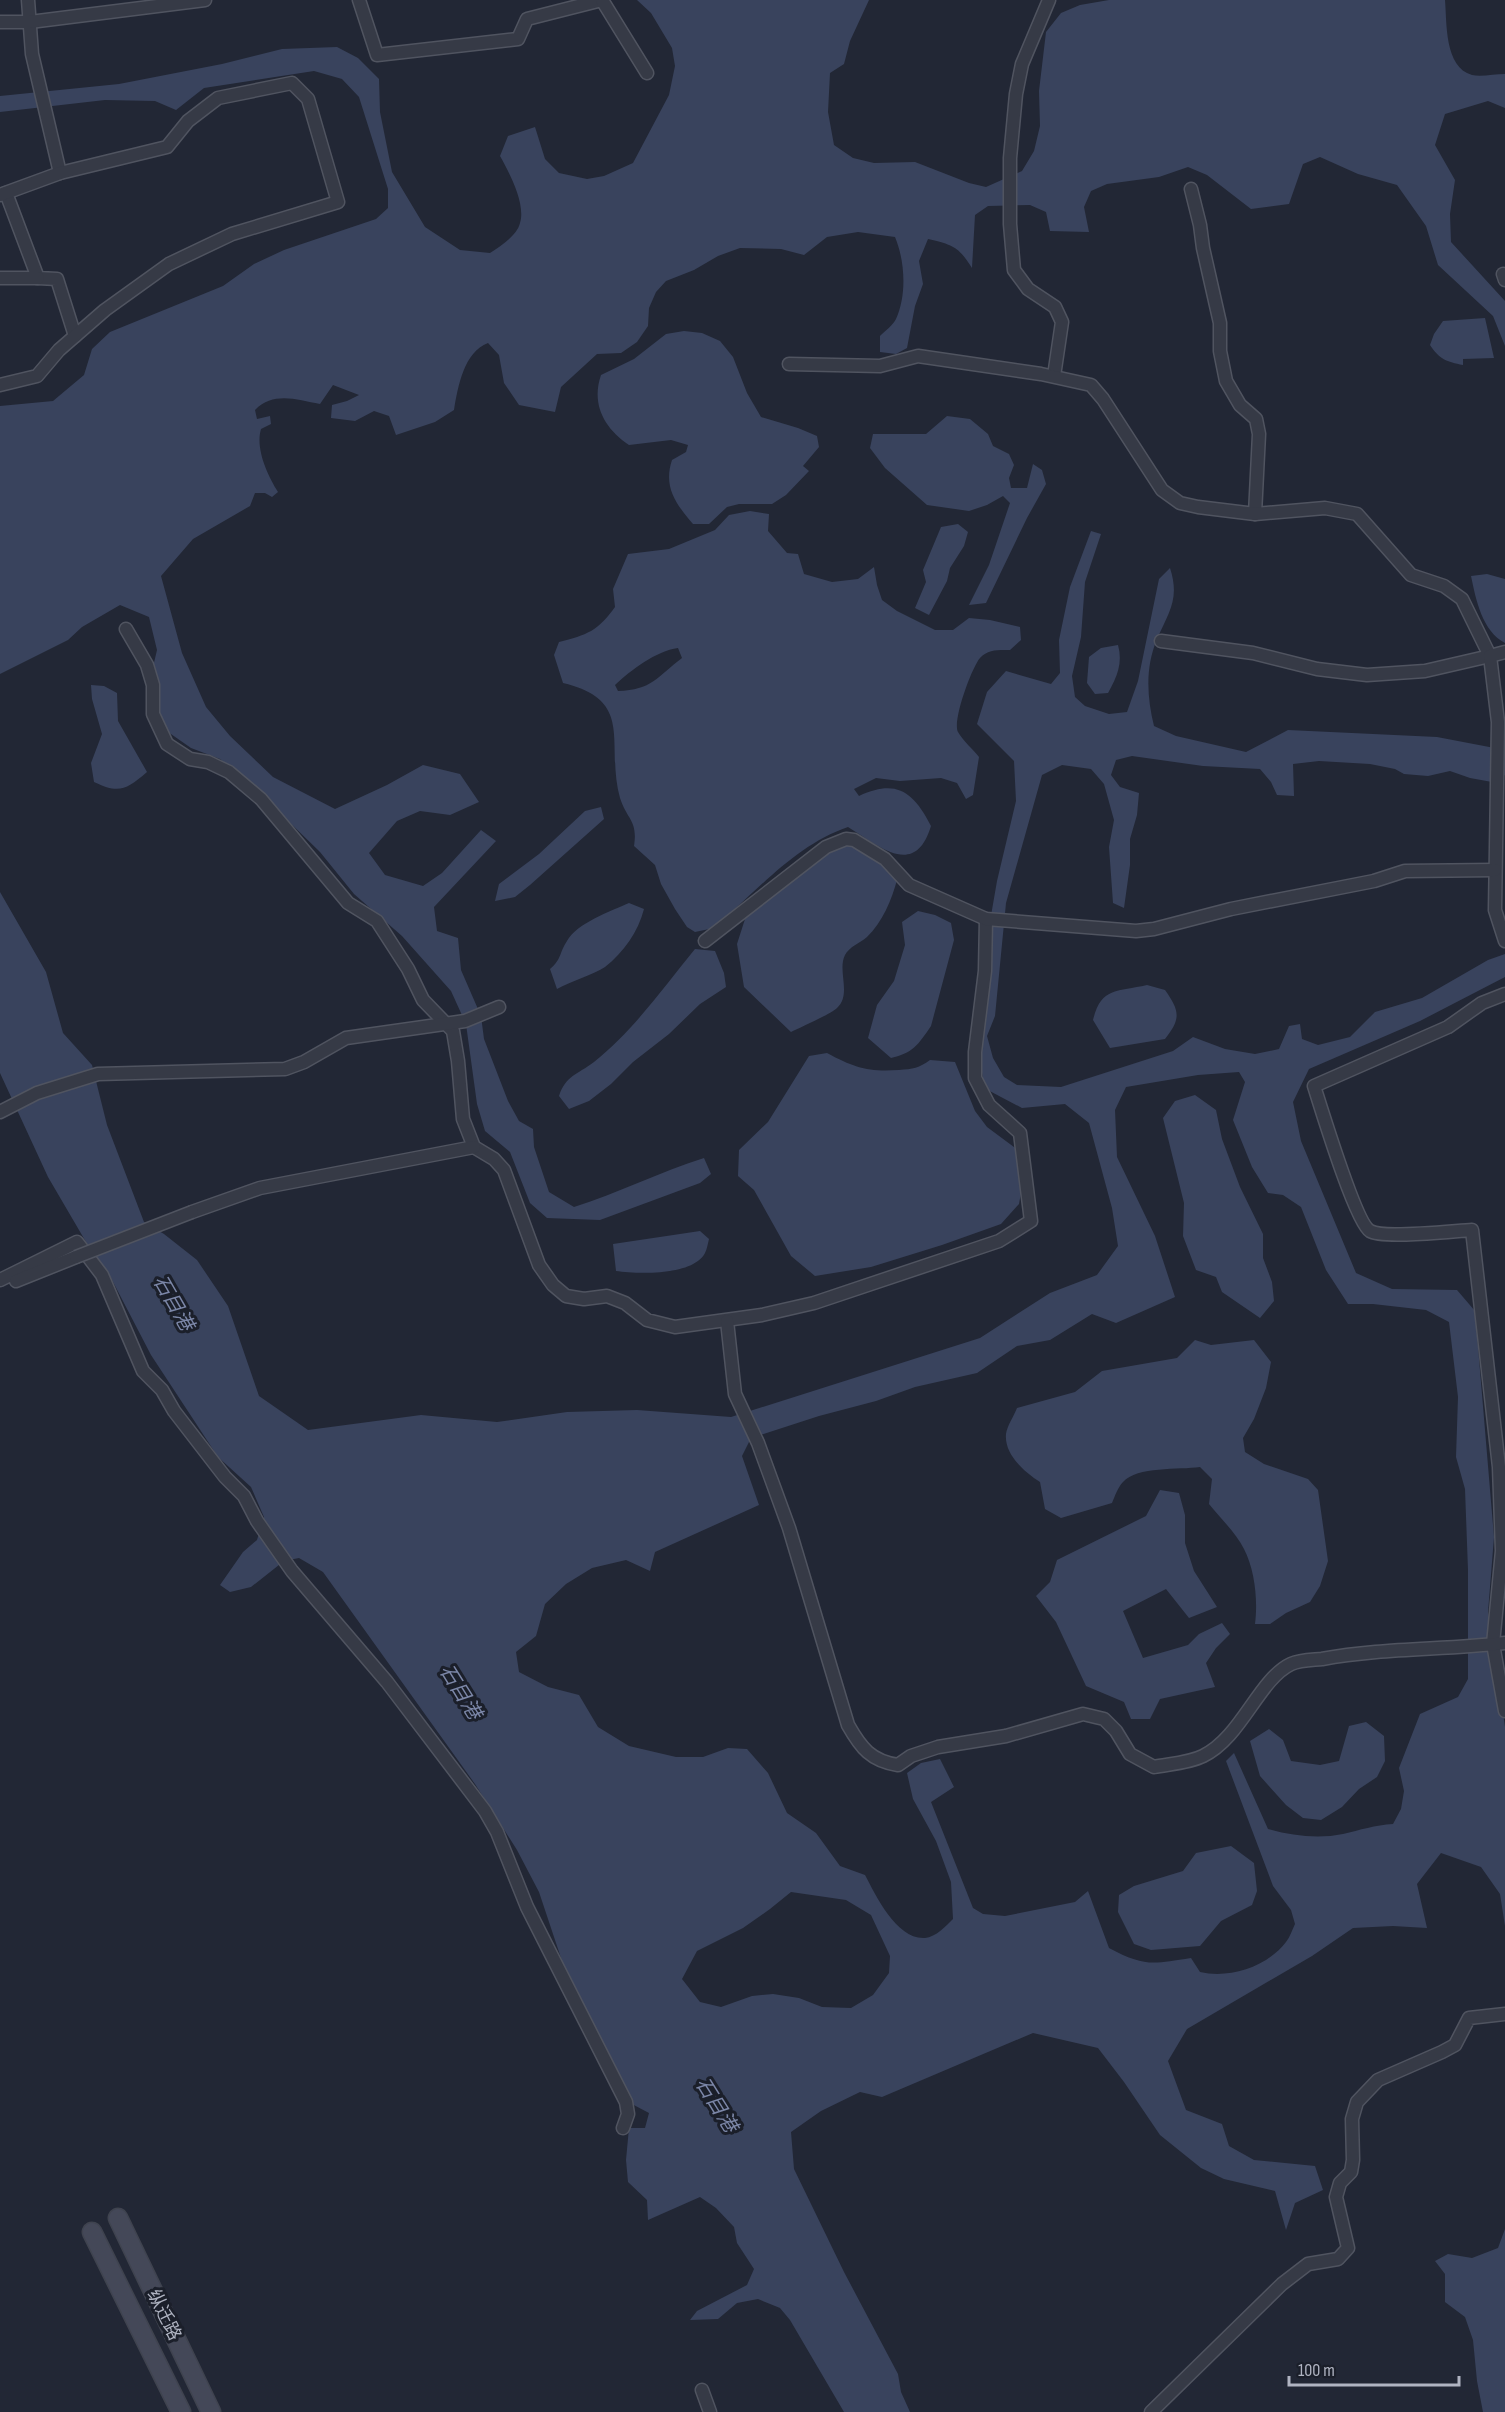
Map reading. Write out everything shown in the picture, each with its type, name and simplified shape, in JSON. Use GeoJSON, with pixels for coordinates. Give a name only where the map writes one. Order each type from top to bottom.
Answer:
{"type":"FeatureCollection","features":[{"type":"Feature","properties":{"kind":"street"},"geometry":{"type":"LineString","coordinates":[[28,0],[32,54],[60,173]]}},
{"type":"Feature","properties":{"kind":"street"},"geometry":{"type":"LineString","coordinates":[[0,22],[30,22],[205,0]]}},
{"type":"Feature","properties":{"kind":"street"},"geometry":{"type":"LineString","coordinates":[[359,0],[377,55],[518,39],[527,19],[602,0],[647,73]]}},
{"type":"Feature","properties":{"kind":"street"},"geometry":{"type":"LineString","coordinates":[[1049,0],[1022,63],[1016,94],[1010,158],[1010,224],[1014,270],[1028,289],[1054,307],[1062,322],[1054,376]]}},
{"type":"Feature","properties":{"kind":"street"},"geometry":{"type":"LineString","coordinates":[[0,385],[37,376],[59,350],[105,310],[169,264],[232,234],[338,202],[308,99],[292,83],[218,98],[188,121],[167,147],[60,173],[3,194],[38,278]]}},
{"type":"Feature","properties":{"kind":"street"},"geometry":{"type":"LineString","coordinates":[[1191,189],[1220,323],[1220,351],[1226,381],[1240,405],[1256,419],[1259,434],[1255,513]]}},
{"type":"Feature","properties":{"kind":"street"},"geometry":{"type":"LineString","coordinates":[[0,278],[57,279],[75,336]]}},
{"type":"Feature","properties":{"kind":"street"},"geometry":{"type":"LineString","coordinates":[[789,364],[880,366],[918,356],[1054,376],[1091,385],[1103,399],[1162,490],[1180,503],[1255,513],[1325,508],[1357,514],[1411,575],[1444,586],[1462,599],[1490,656],[1498,722],[1494,910],[1505,941]]}},
{"type":"Feature","properties":{"kind":"street"},"geometry":{"type":"LineString","coordinates":[[126,629],[147,665],[153,685],[153,714],[167,744],[190,759],[208,762],[229,772],[261,799],[348,903],[377,921],[408,969],[423,1000],[453,1031],[463,1119],[474,1147],[494,1159],[504,1170],[539,1265],[553,1285],[566,1296],[584,1299],[607,1296],[625,1303],[647,1320],[675,1327],[762,1316],[814,1303],[884,1281],[999,1241],[1031,1221],[1020,1133],[989,1105],[975,1078],[975,1052],[985,971],[986,919]]}},
{"type":"Feature","properties":{"kind":"street"},"geometry":{"type":"LineString","coordinates":[[1161,641],[1252,653],[1317,669],[1367,675],[1425,671],[1505,652]]}},
{"type":"Feature","properties":{"kind":"street"},"geometry":{"type":"LineString","coordinates":[[705,941],[826,847],[846,839],[854,840],[868,848],[896,869],[899,876],[909,885],[986,919],[1136,931],[1154,929],[1231,909],[1374,881],[1405,871],[1495,870]]}},
{"type":"Feature","properties":{"kind":"street"},"geometry":{"type":"LineString","coordinates":[[1505,994],[1482,1003],[1448,1027],[1314,1086],[1333,1148],[1362,1224],[1372,1233],[1389,1234],[1472,1230],[1498,1467],[1502,1551],[1499,1643],[1505,1711]]}},
{"type":"Feature","properties":{"kind":"street"},"geometry":{"type":"LineString","coordinates":[[0,1112],[37,1093],[98,1074],[285,1069],[304,1062],[346,1038],[465,1021],[499,1007]]}},
{"type":"Feature","properties":{"kind":"street"},"geometry":{"type":"LineString","coordinates":[[0,1287],[260,1188],[474,1147]]}},
{"type":"Feature","properties":{"kind":"street"},"geometry":{"type":"LineString","coordinates":[[0,1280],[77,1242],[102,1275],[143,1371],[162,1390],[174,1411],[217,1468],[244,1496],[257,1521],[292,1570],[387,1682],[485,1811],[497,1832],[527,1907],[626,2102],[628,2114],[623,2128]]}},
{"type":"Feature","properties":{"kind":"street"},"geometry":{"type":"LineString","coordinates":[[727,1321],[735,1394],[758,1443],[789,1528],[848,1725],[860,1745],[881,1762],[898,1765],[910,1756],[938,1747],[1006,1736],[1083,1714],[1104,1719],[1116,1731],[1130,1754],[1154,1767],[1201,1758],[1214,1750],[1247,1715],[1273,1677],[1292,1664],[1351,1654],[1499,1643]]}},
{"type":"Feature","properties":{"kind":"street"},"geometry":{"type":"LineString","coordinates":[[1151,2412],[1282,2284],[1308,2264],[1338,2259],[1348,2248],[1336,2197],[1340,2183],[1351,2172],[1352,2119],[1357,2103],[1378,2080],[1455,2045],[1469,2018],[1505,2014]]}},
{"type":"Feature","properties":{"kind":"street","name":"纵迁路"},"geometry":{"type":"LineString","coordinates":[[118,2218],[211,2412]]}},
{"type":"Feature","properties":{"kind":"street","name":"纵迁路"},"geometry":{"type":"LineString","coordinates":[[92,2232],[181,2412]]}},
{"type":"Feature","properties":{"kind":"street"},"geometry":{"type":"LineString","coordinates":[[702,2390],[710,2412]]}},
{"type":"Feature","properties":{"kind":"water"},"geometry":{"type":"Polygon","coordinates":[[[637,0],[869,0],[850,41],[844,64],[830,73],[828,112],[834,145],[853,158],[874,163],[915,162],[969,183],[986,187],[1022,171],[1034,151],[1040,126],[1039,91],[1046,32],[1061,13],[1080,5],[1109,0],[1445,0],[1449,43],[1456,63],[1472,75],[1505,74],[1505,108],[1488,101],[1445,114],[1435,145],[1455,180],[1450,214],[1451,242],[1505,301],[1505,346],[1493,316],[1438,265],[1426,226],[1397,185],[1358,174],[1320,157],[1303,164],[1289,204],[1251,209],[1207,175],[1188,167],[1159,177],[1107,184],[1091,191],[1084,207],[1089,232],[1050,231],[1046,212],[1030,205],[988,206],[975,215],[972,268],[954,247],[928,239],[919,261],[923,284],[915,306],[907,348],[896,354],[880,352],[880,336],[895,321],[900,310],[903,267],[898,246],[895,237],[858,232],[827,237],[804,255],[781,249],[740,248],[666,281],[656,292],[649,308],[648,326],[637,342],[621,353],[597,354],[561,387],[555,412],[519,405],[504,383],[499,355],[488,343],[473,354],[463,371],[454,410],[435,422],[396,435],[389,416],[374,411],[355,421],[331,418],[332,405],[359,395],[333,385],[320,404],[286,398],[270,400],[255,410],[257,419],[270,416],[271,424],[261,429],[260,445],[267,470],[278,492],[272,497],[265,493],[255,493],[250,506],[193,539],[161,576],[182,653],[206,707],[230,736],[273,777],[335,809],[423,765],[460,774],[479,802],[450,815],[420,811],[397,821],[369,853],[385,875],[423,886],[442,873],[481,830],[496,841],[434,907],[437,931],[458,938],[461,970],[481,1016],[484,1039],[508,1101],[519,1121],[533,1129],[534,1147],[549,1192],[574,1207],[704,1158],[711,1174],[700,1183],[600,1220],[547,1218],[530,1203],[510,1152],[485,1131],[477,1104],[466,1024],[451,991],[402,936],[354,894],[320,852],[248,782],[220,759],[191,748],[158,725],[149,684],[157,650],[149,617],[120,605],[82,627],[68,640],[0,674],[0,406],[53,401],[84,375],[92,349],[110,332],[223,286],[254,264],[284,250],[376,219],[388,208],[388,189],[359,97],[342,79],[314,71],[204,88],[176,110],[155,101],[105,100],[0,112],[0,96],[119,84],[222,64],[282,49],[337,47],[358,58],[379,79],[380,112],[392,172],[425,227],[460,250],[490,253],[508,240],[520,223],[519,198],[500,156],[508,136],[535,127],[545,159],[559,173],[587,179],[604,176],[633,163],[669,95],[675,66],[672,48],[651,13],[637,0]]]}},
{"type":"Feature","properties":{"kind":"water"},"geometry":{"type":"Polygon","coordinates":[[[1485,318],[1494,358],[1463,359],[1463,365],[1452,363],[1437,354],[1430,345],[1443,321],[1485,318]]]}},
{"type":"Feature","properties":{"kind":"water"},"geometry":{"type":"Polygon","coordinates":[[[684,331],[702,333],[720,341],[733,357],[747,393],[761,417],[817,436],[819,447],[803,466],[809,471],[786,495],[772,504],[739,504],[727,507],[709,524],[693,524],[681,509],[670,487],[672,460],[686,452],[688,445],[671,440],[629,445],[607,423],[599,405],[598,386],[601,375],[634,359],[666,334],[684,331]]]}},
{"type":"Feature","properties":{"kind":"water"},"geometry":{"type":"Polygon","coordinates":[[[947,416],[970,419],[988,434],[993,446],[1009,454],[1014,465],[1009,478],[1011,488],[1027,488],[1033,464],[1042,470],[1046,484],[986,603],[969,605],[989,565],[1010,503],[1003,496],[969,511],[927,505],[885,468],[870,448],[873,434],[926,434],[947,416]]]}},
{"type":"Feature","properties":{"kind":"water"},"geometry":{"type":"Polygon","coordinates":[[[750,511],[769,514],[768,531],[787,553],[798,554],[804,574],[832,582],[858,579],[874,567],[882,600],[897,611],[935,630],[953,630],[969,618],[990,620],[1020,627],[1021,640],[1010,650],[998,650],[983,655],[972,672],[964,694],[957,726],[960,735],[979,757],[973,795],[966,799],[957,783],[941,778],[900,781],[876,778],[854,789],[859,796],[872,791],[893,789],[910,797],[917,804],[931,826],[924,842],[916,851],[906,855],[895,854],[848,827],[829,835],[793,857],[714,928],[695,932],[687,927],[675,909],[661,884],[655,865],[634,846],[633,825],[620,798],[616,778],[615,742],[609,713],[601,701],[586,691],[563,683],[554,655],[559,642],[591,631],[603,622],[615,607],[613,589],[628,554],[669,549],[715,530],[729,515],[750,511]],[[678,648],[661,653],[636,667],[615,685],[618,691],[647,685],[682,658],[678,648]]]}},
{"type":"Feature","properties":{"kind":"water"},"geometry":{"type":"Polygon","coordinates":[[[958,524],[968,532],[964,546],[950,568],[947,581],[929,615],[915,608],[926,582],[923,570],[941,527],[958,524]]]}},
{"type":"Feature","properties":{"kind":"water","name":"石目港"},"geometry":{"type":"Polygon","coordinates":[[[1091,531],[1101,534],[1085,582],[1081,637],[1072,676],[1075,697],[1085,706],[1109,714],[1127,712],[1138,681],[1159,579],[1170,568],[1174,588],[1172,605],[1150,661],[1149,693],[1154,726],[1176,736],[1246,752],[1288,730],[1437,737],[1505,750],[1505,775],[1492,782],[1450,771],[1428,776],[1404,774],[1395,769],[1370,764],[1319,761],[1293,764],[1294,796],[1277,795],[1271,782],[1260,769],[1203,766],[1132,756],[1116,760],[1111,775],[1120,787],[1139,793],[1137,815],[1130,839],[1130,865],[1124,908],[1113,903],[1109,847],[1114,820],[1104,784],[1091,769],[1062,765],[1042,775],[1006,903],[995,1016],[987,1036],[993,1058],[1004,1077],[1017,1085],[1061,1087],[1173,1051],[1193,1037],[1225,1049],[1255,1054],[1279,1049],[1289,1026],[1300,1024],[1302,1039],[1318,1045],[1350,1037],[1375,1012],[1422,998],[1488,960],[1505,954],[1505,977],[1420,1021],[1309,1069],[1293,1102],[1301,1141],[1356,1273],[1392,1289],[1457,1290],[1475,1311],[1494,1537],[1488,1612],[1505,1727],[1505,1926],[1500,1894],[1481,1867],[1441,1853],[1417,1884],[1427,1928],[1393,1926],[1353,1928],[1312,1956],[1187,2029],[1168,2061],[1186,2110],[1222,2124],[1229,2146],[1254,2160],[1315,2166],[1323,2190],[1295,2203],[1286,2230],[1275,2191],[1224,2179],[1201,2168],[1160,2135],[1098,2048],[1033,2033],[882,2097],[860,2092],[821,2111],[791,2132],[794,2169],[844,2272],[898,2374],[901,2392],[910,2412],[844,2412],[790,2320],[780,2308],[758,2299],[737,2303],[718,2319],[690,2320],[697,2311],[747,2285],[754,2269],[737,2243],[734,2227],[716,2208],[700,2197],[648,2220],[647,2200],[628,2182],[626,2160],[629,2128],[645,2128],[649,2113],[630,2103],[570,1985],[539,1892],[517,1850],[475,1784],[323,1572],[299,1558],[284,1561],[251,1587],[230,1592],[220,1585],[243,1552],[257,1540],[264,1517],[251,1487],[218,1457],[151,1355],[112,1280],[86,1242],[48,1177],[0,1073],[0,892],[46,972],[63,1033],[92,1065],[107,1125],[144,1222],[164,1234],[197,1260],[228,1306],[259,1396],[308,1430],[421,1415],[497,1422],[567,1412],[637,1410],[731,1417],[980,1338],[1050,1293],[1097,1275],[1118,1246],[1112,1208],[1089,1123],[1065,1104],[1022,1108],[984,1088],[978,1041],[980,979],[997,881],[1016,801],[1014,761],[977,724],[987,692],[1006,671],[1051,684],[1060,673],[1059,640],[1070,587],[1091,531]],[[1239,1072],[1198,1075],[1126,1087],[1115,1110],[1117,1157],[1155,1236],[1175,1297],[1116,1323],[1092,1314],[1050,1340],[1017,1346],[977,1373],[915,1387],[751,1438],[742,1456],[759,1505],[655,1552],[650,1571],[626,1560],[592,1568],[566,1584],[545,1604],[536,1636],[516,1652],[519,1672],[548,1687],[579,1695],[598,1727],[629,1746],[676,1757],[703,1757],[728,1748],[747,1749],[768,1773],[787,1813],[816,1833],[840,1866],[865,1875],[889,1915],[905,1932],[915,1937],[933,1936],[953,1919],[951,1882],[936,1841],[913,1799],[907,1773],[921,1763],[940,1759],[954,1787],[931,1802],[973,1908],[983,1914],[1005,1916],[1075,1902],[1088,1891],[1109,1948],[1140,1961],[1157,1962],[1191,1958],[1200,1972],[1223,1974],[1247,1969],[1278,1951],[1295,1924],[1291,1910],[1273,1886],[1226,1761],[1234,1753],[1268,1829],[1296,1835],[1325,1836],[1393,1824],[1401,1809],[1404,1791],[1399,1768],[1420,1714],[1458,1697],[1468,1679],[1465,1489],[1456,1457],[1458,1397],[1449,1322],[1426,1310],[1373,1304],[1348,1304],[1326,1270],[1301,1207],[1283,1195],[1268,1193],[1252,1167],[1233,1120],[1245,1082],[1239,1072]],[[791,1892],[743,1928],[697,1951],[682,1979],[700,2002],[721,2007],[752,1996],[773,1994],[799,1998],[822,2007],[851,2008],[873,1995],[889,1973],[890,1956],[871,1915],[846,1900],[791,1892]]]}},
{"type":"Feature","properties":{"kind":"water"},"geometry":{"type":"Polygon","coordinates":[[[1487,574],[1505,579],[1505,643],[1497,638],[1485,623],[1475,595],[1471,576],[1487,574]]]}},
{"type":"Feature","properties":{"kind":"water"},"geometry":{"type":"Polygon","coordinates":[[[1118,645],[1119,664],[1114,681],[1108,693],[1095,694],[1087,683],[1089,657],[1101,648],[1118,645]]]}},
{"type":"Feature","properties":{"kind":"water"},"geometry":{"type":"Polygon","coordinates":[[[91,685],[104,686],[117,693],[118,721],[147,772],[122,788],[110,788],[94,782],[91,763],[102,734],[92,699],[91,685]]]}},
{"type":"Feature","properties":{"kind":"water"},"geometry":{"type":"Polygon","coordinates":[[[601,807],[604,819],[530,885],[515,897],[495,901],[499,884],[539,854],[585,811],[601,807]]]}},
{"type":"Feature","properties":{"kind":"water"},"geometry":{"type":"Polygon","coordinates":[[[846,837],[882,862],[897,880],[882,918],[867,937],[845,955],[842,968],[843,996],[837,1008],[791,1032],[744,987],[737,944],[745,919],[830,841],[846,837]]]}},
{"type":"Feature","properties":{"kind":"water"},"geometry":{"type":"Polygon","coordinates":[[[629,903],[644,909],[634,934],[624,948],[605,967],[557,989],[550,969],[557,962],[564,945],[572,935],[595,918],[629,903]]]}},
{"type":"Feature","properties":{"kind":"water"},"geometry":{"type":"Polygon","coordinates":[[[918,911],[935,915],[951,923],[954,940],[931,1026],[914,1047],[905,1054],[891,1058],[868,1038],[877,1005],[894,981],[905,945],[902,922],[918,911]]]}},
{"type":"Feature","properties":{"kind":"water"},"geometry":{"type":"Polygon","coordinates":[[[695,949],[715,951],[724,973],[726,987],[700,1004],[611,1084],[589,1101],[569,1109],[559,1096],[565,1084],[609,1050],[648,1008],[695,949]]]}},
{"type":"Feature","properties":{"kind":"water"},"geometry":{"type":"Polygon","coordinates":[[[1147,985],[1165,990],[1170,997],[1177,1015],[1174,1026],[1165,1039],[1110,1048],[1093,1020],[1096,1009],[1106,996],[1112,993],[1147,985]]]}},
{"type":"Feature","properties":{"kind":"water"},"geometry":{"type":"Polygon","coordinates":[[[827,1053],[854,1065],[879,1070],[912,1069],[930,1060],[955,1062],[975,1111],[987,1127],[1018,1150],[1025,1170],[1019,1204],[1001,1224],[942,1245],[871,1267],[815,1276],[791,1256],[754,1190],[738,1176],[739,1150],[768,1122],[809,1056],[827,1053]]]}},
{"type":"Feature","properties":{"kind":"water"},"geometry":{"type":"Polygon","coordinates":[[[1195,1095],[1216,1110],[1222,1139],[1240,1187],[1263,1234],[1263,1258],[1272,1282],[1274,1301],[1260,1318],[1222,1292],[1216,1277],[1196,1270],[1183,1236],[1184,1203],[1163,1118],[1175,1101],[1195,1095]]]}},
{"type":"Feature","properties":{"kind":"water"},"geometry":{"type":"Polygon","coordinates":[[[700,1231],[709,1239],[706,1250],[699,1260],[689,1266],[651,1273],[616,1271],[613,1244],[700,1231]]]}},
{"type":"Feature","properties":{"kind":"water"},"geometry":{"type":"Polygon","coordinates":[[[1195,1340],[1211,1345],[1254,1340],[1271,1362],[1266,1388],[1254,1419],[1243,1438],[1245,1452],[1264,1464],[1308,1479],[1318,1490],[1328,1561],[1320,1586],[1310,1602],[1286,1613],[1270,1624],[1255,1624],[1255,1586],[1248,1557],[1237,1537],[1209,1504],[1212,1479],[1200,1467],[1138,1473],[1123,1482],[1112,1503],[1061,1518],[1045,1509],[1040,1482],[1017,1462],[1006,1442],[1006,1434],[1017,1408],[1075,1392],[1102,1371],[1177,1358],[1195,1340]]]}},
{"type":"Feature","properties":{"kind":"water"},"geometry":{"type":"Polygon","coordinates":[[[1160,1490],[1179,1493],[1185,1515],[1185,1543],[1194,1571],[1217,1607],[1189,1618],[1166,1589],[1123,1611],[1143,1658],[1188,1645],[1199,1634],[1222,1623],[1230,1634],[1216,1648],[1206,1663],[1215,1687],[1160,1699],[1150,1719],[1131,1719],[1124,1702],[1086,1686],[1056,1622],[1036,1596],[1050,1582],[1057,1560],[1146,1516],[1160,1490]]]}},
{"type":"Feature","properties":{"kind":"water"},"geometry":{"type":"Polygon","coordinates":[[[1366,1722],[1384,1736],[1385,1761],[1377,1777],[1359,1789],[1342,1807],[1321,1820],[1303,1818],[1286,1805],[1260,1776],[1250,1741],[1269,1729],[1283,1740],[1291,1761],[1320,1765],[1339,1761],[1349,1726],[1366,1722]]]}},
{"type":"Feature","properties":{"kind":"water"},"geometry":{"type":"Polygon","coordinates":[[[1231,1846],[1254,1863],[1257,1891],[1252,1905],[1221,1921],[1200,1946],[1151,1950],[1134,1944],[1118,1912],[1119,1895],[1134,1886],[1183,1871],[1196,1853],[1231,1846]]]}},
{"type":"Feature","properties":{"kind":"water"},"geometry":{"type":"Polygon","coordinates":[[[1505,2229],[1505,2412],[1483,2412],[1473,2340],[1465,2317],[1445,2302],[1445,2274],[1435,2261],[1448,2254],[1472,2258],[1498,2248],[1505,2229]]]}}]}
